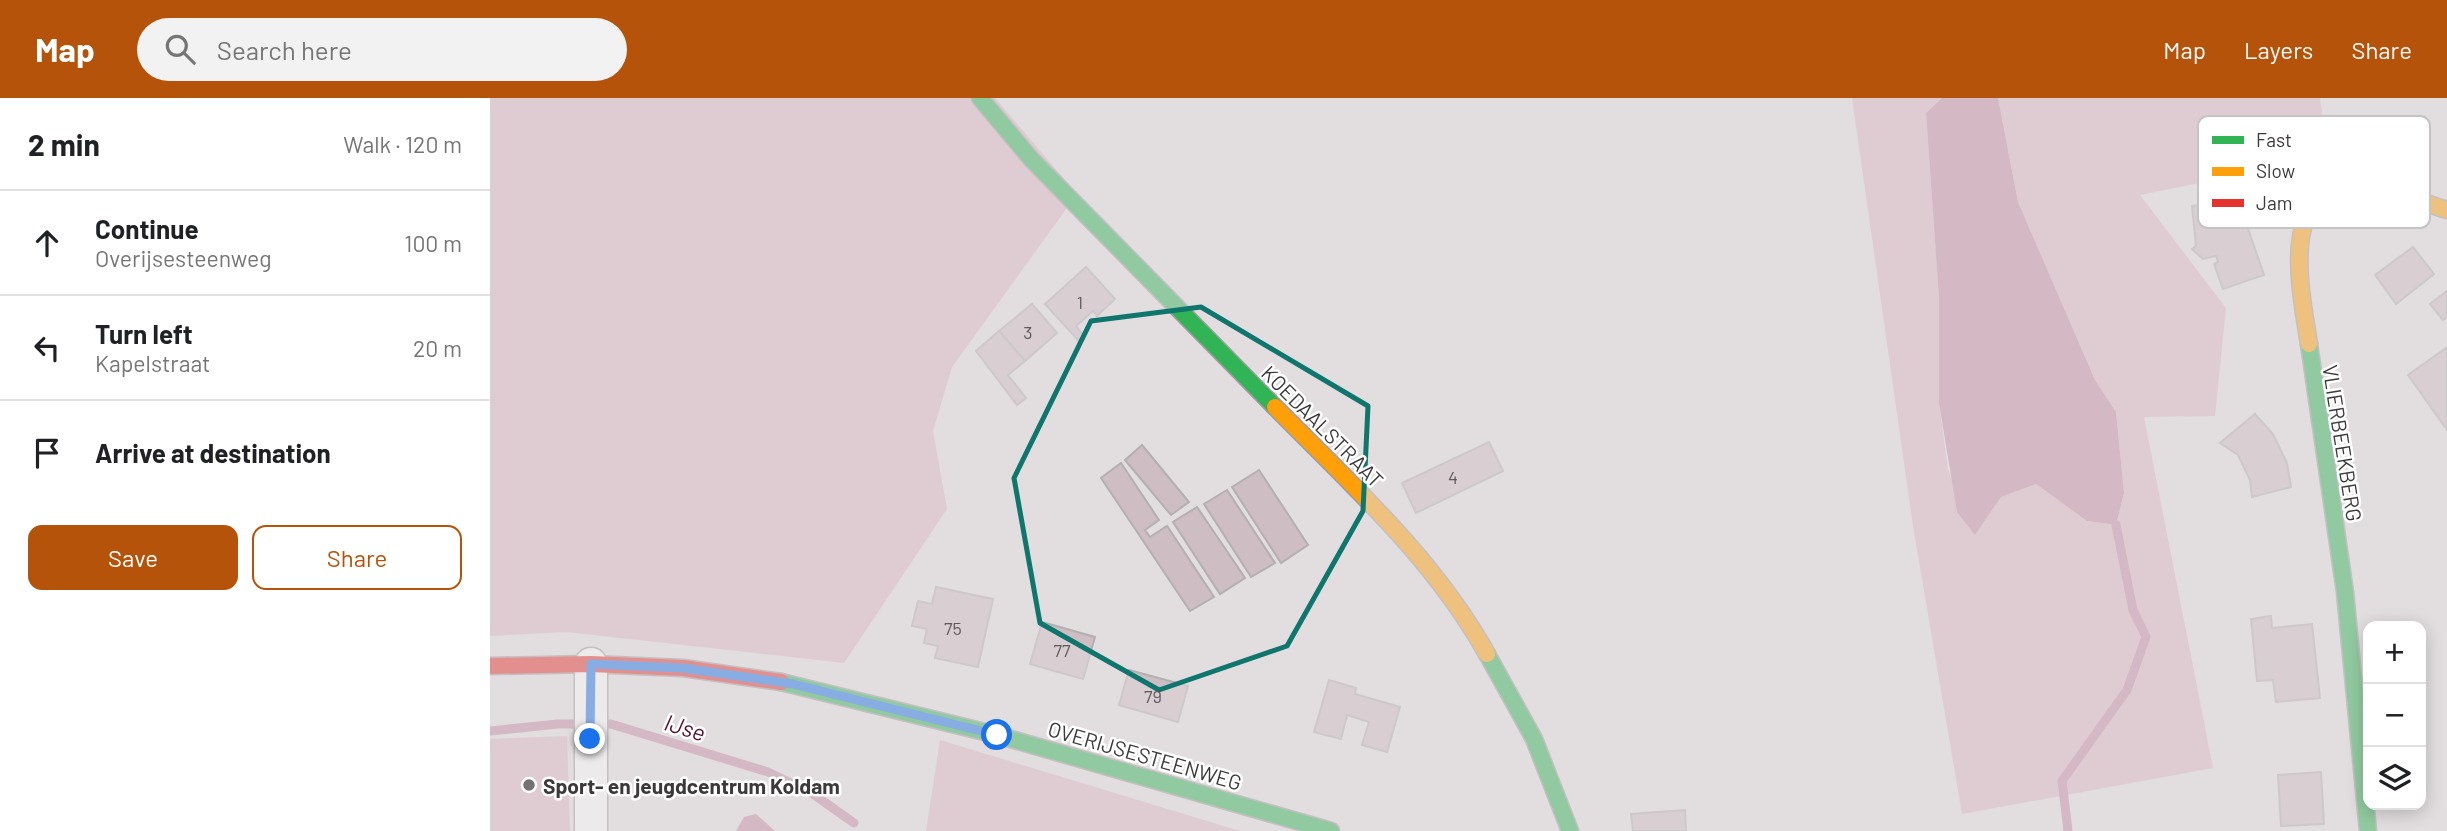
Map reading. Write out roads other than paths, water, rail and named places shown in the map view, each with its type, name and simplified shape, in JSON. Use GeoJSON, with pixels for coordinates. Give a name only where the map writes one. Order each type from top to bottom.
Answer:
{"type":"FeatureCollection","features":[{"type":"Feature","properties":{"kind":"street","name":"KOEDAALSTRAAT"},"geometry":{"type":"LineString","coordinates":[[980,98],[1032,160],[1400,534],[1482,646],[1534,739],[1570,831]]}},
{"type":"Feature","properties":{"kind":"street","name":"VLIERBEEKBERG"},"geometry":{"type":"LineString","coordinates":[[2430,205],[2447,210]]}},
{"type":"Feature","properties":{"kind":"street","name":"VLIERBEEKBERG"},"geometry":{"type":"LineString","coordinates":[[2302,228],[2299,282],[2345,592],[2368,831]]}},
{"type":"Feature","properties":{"kind":"street","name":"OVERIJSESTEENWEG"},"geometry":{"type":"LineString","coordinates":[[490,666],[591,664],[682,668],[793,684],[997,735],[1331,831]]}},
{"type":"Feature","properties":{"kind":"street"},"geometry":{"type":"LineString","coordinates":[[591,664],[591,831]]}},
{"type":"Feature","properties":{"kind":"waterway"},"geometry":{"type":"LineString","coordinates":[[2068,831],[2062,781],[2127,690],[2146,637],[2133,610],[2116,525]]}},
{"type":"Feature","properties":{"kind":"waterway","name":"IJse"},"geometry":{"type":"LineString","coordinates":[[490,731],[558,724],[611,724],[768,772],[813,794],[854,823]]}},
{"type":"Feature","properties":{"kind":"place","name":"Sport- en jeugdcentrum Koldam"},"geometry":{"type":"Point","coordinates":[529,785]}}]}
